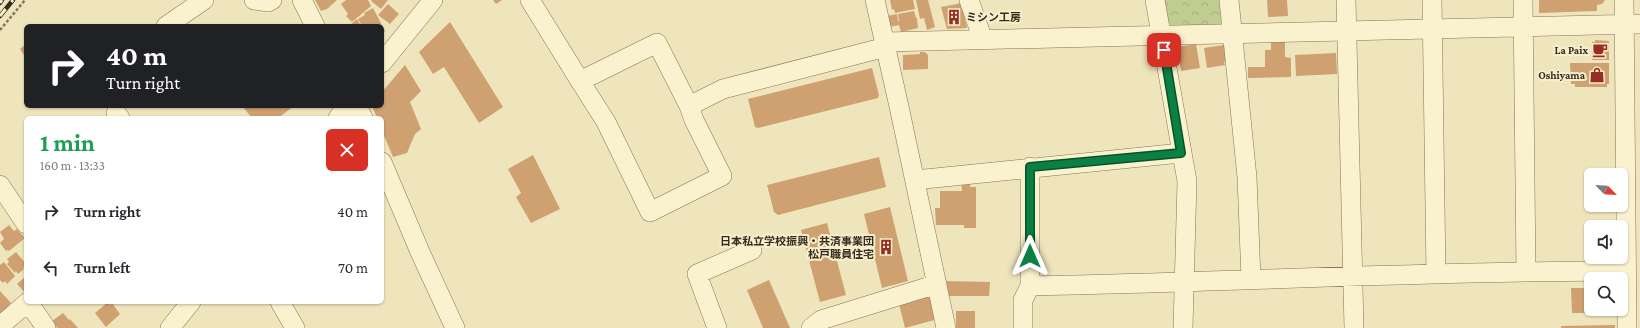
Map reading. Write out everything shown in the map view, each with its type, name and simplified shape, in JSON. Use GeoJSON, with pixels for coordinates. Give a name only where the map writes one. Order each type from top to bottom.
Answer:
{"type":"FeatureCollection","features":[{"type":"Feature","properties":{"kind":"street"},"geometry":{"type":"LineString","coordinates":[[169,24],[204,0]]}},
{"type":"Feature","properties":{"kind":"street"},"geometry":{"type":"LineString","coordinates":[[254,0],[268,2],[272,0]]}},
{"type":"Feature","properties":{"kind":"street"},"geometry":{"type":"LineString","coordinates":[[302,0],[314,24]]}},
{"type":"Feature","properties":{"kind":"street"},"geometry":{"type":"LineString","coordinates":[[384,61],[433,0]]}},
{"type":"Feature","properties":{"kind":"street"},"geometry":{"type":"LineString","coordinates":[[530,0],[580,81],[606,122],[650,212],[722,176],[657,43],[580,81]]}},
{"type":"Feature","properties":{"kind":"street"},"geometry":{"type":"LineString","coordinates":[[875,0],[946,328]]}},
{"type":"Feature","properties":{"kind":"street"},"geometry":{"type":"LineString","coordinates":[[969,0],[983,40]]}},
{"type":"Feature","properties":{"kind":"street"},"geometry":{"type":"LineString","coordinates":[[1155,0],[1187,181],[1183,328]]}},
{"type":"Feature","properties":{"kind":"street"},"geometry":{"type":"LineString","coordinates":[[1229,0],[1247,177],[1251,279]]}},
{"type":"Feature","properties":{"kind":"street"},"geometry":{"type":"LineString","coordinates":[[1346,0],[1348,31],[1354,328]]}},
{"type":"Feature","properties":{"kind":"street"},"geometry":{"type":"LineString","coordinates":[[1432,0],[1436,274]]}},
{"type":"Feature","properties":{"kind":"street"},"geometry":{"type":"LineString","coordinates":[[1523,0],[1526,272]]}},
{"type":"Feature","properties":{"kind":"street"},"geometry":{"type":"LineString","coordinates":[[1624,0],[1632,25],[1630,263],[1626,328]]}},
{"type":"Feature","properties":{"kind":"street"},"geometry":{"type":"LineString","coordinates":[[689,106],[723,89],[885,45],[983,40],[1161,35],[1432,30],[1523,26],[1632,25]]}},
{"type":"Feature","properties":{"kind":"street"},"geometry":{"type":"LineString","coordinates":[[915,180],[1030,167],[1181,153]]}},
{"type":"Feature","properties":{"kind":"street"},"geometry":{"type":"LineString","coordinates":[[384,167],[420,252],[455,328]]}},
{"type":"Feature","properties":{"kind":"street"},"geometry":{"type":"LineString","coordinates":[[1023,328],[1023,300],[1030,286],[1030,167]]}},
{"type":"Feature","properties":{"kind":"street"},"geometry":{"type":"LineString","coordinates":[[0,185],[24,221]]}},
{"type":"Feature","properties":{"kind":"street"},"geometry":{"type":"LineString","coordinates":[[717,328],[697,274],[752,250]]}},
{"type":"Feature","properties":{"kind":"street"},"geometry":{"type":"LineString","coordinates":[[1030,286],[1184,283],[1251,279],[1526,272],[1630,263]]}},
{"type":"Feature","properties":{"kind":"street"},"geometry":{"type":"LineString","coordinates":[[811,328],[821,320],[937,284]]}},
{"type":"Feature","properties":{"kind":"street"},"geometry":{"type":"LineString","coordinates":[[0,326],[26,304]]}},
{"type":"Feature","properties":{"kind":"street"},"geometry":{"type":"LineString","coordinates":[[29,304],[46,328]]}},
{"type":"Feature","properties":{"kind":"street"},"geometry":{"type":"LineString","coordinates":[[170,328],[189,304]]}},
{"type":"Feature","properties":{"kind":"street"},"geometry":{"type":"LineString","coordinates":[[281,304],[295,328]]}},
{"type":"Feature","properties":{"kind":"path"},"geometry":{"type":"LineString","coordinates":[[0,30],[25,0]]}},
{"type":"Feature","properties":{"kind":"green space"},"geometry":{"type":"Polygon","coordinates":[[[1162,0],[1225,0],[1226,17],[1219,26],[1172,26],[1165,20],[1162,0]]]}},
{"type":"Feature","properties":{"kind":"building"},"geometry":{"type":"Polygon","coordinates":[[[315,0],[337,0],[327,9],[321,11],[315,0]]]}},
{"type":"Feature","properties":{"kind":"building"},"geometry":{"type":"Polygon","coordinates":[[[346,0],[368,0],[371,6],[352,22],[346,16],[348,14],[341,4],[346,0]]]}},
{"type":"Feature","properties":{"kind":"building"},"geometry":{"type":"Polygon","coordinates":[[[388,0],[381,9],[371,1],[388,0]]]}},
{"type":"Feature","properties":{"kind":"building"},"geometry":{"type":"Polygon","coordinates":[[[493,0],[502,0],[496,4],[493,0]]]}},
{"type":"Feature","properties":{"kind":"building"},"geometry":{"type":"Polygon","coordinates":[[[890,0],[913,0],[915,9],[895,13],[894,9],[892,10],[890,0]]]}},
{"type":"Feature","properties":{"kind":"building"},"geometry":{"type":"Polygon","coordinates":[[[916,0],[928,0],[935,27],[927,30],[924,18],[920,19],[916,0]]]}},
{"type":"Feature","properties":{"kind":"building"},"geometry":{"type":"Polygon","coordinates":[[[1267,0],[1287,0],[1288,16],[1268,17],[1267,0]]]}},
{"type":"Feature","properties":{"kind":"building"},"geometry":{"type":"Polygon","coordinates":[[[1539,0],[1605,0],[1602,4],[1597,5],[1597,11],[1539,13],[1539,0]]]}},
{"type":"Feature","properties":{"kind":"building","name":"ミシン工房"},"geometry":{"type":"Polygon","coordinates":[[[962,3],[967,28],[947,29],[941,7],[962,3]]]}},
{"type":"Feature","properties":{"kind":"building"},"geometry":{"type":"Polygon","coordinates":[[[388,4],[399,14],[390,24],[378,15],[388,4]]]}},
{"type":"Feature","properties":{"kind":"building"},"geometry":{"type":"Polygon","coordinates":[[[373,8],[381,24],[361,24],[358,19],[365,15],[364,13],[373,8]]]}},
{"type":"Feature","properties":{"kind":"building"},"geometry":{"type":"Polygon","coordinates":[[[914,11],[917,18],[918,28],[901,32],[899,25],[889,27],[887,16],[897,14],[899,21],[898,14],[914,11]]]}},
{"type":"Feature","properties":{"kind":"building"},"geometry":{"type":"Polygon","coordinates":[[[357,19],[360,24],[351,24],[357,19]]]}},
{"type":"Feature","properties":{"kind":"building"},"geometry":{"type":"Polygon","coordinates":[[[450,22],[503,107],[479,123],[444,67],[433,74],[419,52],[450,22]]]}},
{"type":"Feature","properties":{"kind":"building"},"geometry":{"type":"Polygon","coordinates":[[[1595,40],[1609,41],[1609,60],[1592,60],[1592,42],[1595,42],[1595,40]]]}},
{"type":"Feature","properties":{"kind":"building"},"geometry":{"type":"Polygon","coordinates":[[[1271,41],[1285,41],[1285,57],[1291,58],[1291,77],[1248,78],[1248,67],[1265,67],[1265,50],[1271,50],[1271,41]]]}},
{"type":"Feature","properties":{"kind":"building"},"geometry":{"type":"Polygon","coordinates":[[[1196,44],[1200,68],[1181,71],[1177,47],[1196,44]]]}},
{"type":"Feature","properties":{"kind":"building"},"geometry":{"type":"Polygon","coordinates":[[[1224,45],[1224,51],[1228,50],[1230,61],[1224,62],[1225,65],[1207,68],[1204,48],[1224,45]]]}},
{"type":"Feature","properties":{"kind":"building"},"geometry":{"type":"Polygon","coordinates":[[[24,46],[24,55],[20,49],[24,46]]]}},
{"type":"Feature","properties":{"kind":"building"},"geometry":{"type":"Polygon","coordinates":[[[920,52],[925,52],[928,55],[928,69],[903,70],[903,55],[920,54],[920,52]]]}},
{"type":"Feature","properties":{"kind":"building"},"geometry":{"type":"Polygon","coordinates":[[[1336,53],[1337,74],[1296,76],[1295,55],[1336,53]]]}},
{"type":"Feature","properties":{"kind":"building"},"geometry":{"type":"Polygon","coordinates":[[[1570,63],[1609,63],[1609,84],[1607,84],[1607,87],[1575,87],[1575,84],[1571,84],[1570,63]]]}},
{"type":"Feature","properties":{"kind":"building"},"geometry":{"type":"Polygon","coordinates":[[[405,65],[421,91],[410,102],[421,129],[415,134],[407,153],[393,157],[384,136],[384,116],[376,116],[373,108],[384,108],[384,90],[405,65]]]}},
{"type":"Feature","properties":{"kind":"building"},"geometry":{"type":"Polygon","coordinates":[[[872,68],[879,95],[878,98],[758,128],[755,127],[748,99],[872,68]]]}},
{"type":"Feature","properties":{"kind":"building"},"geometry":{"type":"Polygon","coordinates":[[[244,108],[291,108],[281,116],[250,116],[244,108]]]}},
{"type":"Feature","properties":{"kind":"building"},"geometry":{"type":"Polygon","coordinates":[[[533,155],[560,209],[531,223],[516,197],[521,193],[508,169],[533,155]]]}},
{"type":"Feature","properties":{"kind":"building"},"geometry":{"type":"Polygon","coordinates":[[[879,157],[886,187],[778,215],[774,212],[767,185],[879,157]]]}},
{"type":"Feature","properties":{"kind":"building"},"geometry":{"type":"Polygon","coordinates":[[[961,180],[970,180],[970,187],[976,187],[976,228],[964,228],[964,225],[936,225],[935,208],[940,208],[940,191],[962,191],[961,180]]]}},
{"type":"Feature","properties":{"kind":"building","name":"日本私立学校振興・共済事業団 松戸職員住宅"},"geometry":{"type":"Polygon","coordinates":[[[890,207],[908,281],[882,288],[864,214],[890,207]]]}},
{"type":"Feature","properties":{"kind":"building"},"geometry":{"type":"Polygon","coordinates":[[[827,223],[846,295],[820,302],[801,230],[827,223]]]}},
{"type":"Feature","properties":{"kind":"building"},"geometry":{"type":"Polygon","coordinates":[[[9,225],[14,231],[17,229],[24,239],[9,251],[6,251],[0,243],[4,239],[0,232],[9,225]]]}},
{"type":"Feature","properties":{"kind":"building"},"geometry":{"type":"Polygon","coordinates":[[[16,252],[24,262],[24,269],[18,274],[16,271],[15,273],[7,264],[9,262],[7,259],[16,252]]]}},
{"type":"Feature","properties":{"kind":"building"},"geometry":{"type":"Polygon","coordinates":[[[4,262],[15,276],[7,284],[5,281],[3,283],[0,280],[0,265],[4,262]]]}},
{"type":"Feature","properties":{"kind":"building"},"geometry":{"type":"Polygon","coordinates":[[[24,278],[24,292],[17,284],[24,278]]]}},
{"type":"Feature","properties":{"kind":"building"},"geometry":{"type":"Polygon","coordinates":[[[769,280],[790,328],[763,328],[747,290],[769,280]]]}},
{"type":"Feature","properties":{"kind":"building"},"geometry":{"type":"Polygon","coordinates":[[[944,281],[990,282],[989,296],[947,296],[944,281]]]}},
{"type":"Feature","properties":{"kind":"building"},"geometry":{"type":"Polygon","coordinates":[[[1571,288],[1584,288],[1584,313],[1572,313],[1571,288]]]}},
{"type":"Feature","properties":{"kind":"building"},"geometry":{"type":"Polygon","coordinates":[[[0,291],[11,303],[8,306],[10,309],[0,318],[0,291]]]}},
{"type":"Feature","properties":{"kind":"building"},"geometry":{"type":"Polygon","coordinates":[[[932,295],[938,319],[905,328],[899,304],[932,295]]]}},
{"type":"Feature","properties":{"kind":"building"},"geometry":{"type":"Polygon","coordinates":[[[106,304],[113,304],[120,314],[106,327],[95,313],[106,304]]]}},
{"type":"Feature","properties":{"kind":"building"},"geometry":{"type":"Polygon","coordinates":[[[956,311],[975,311],[975,328],[956,328],[956,311]]]}},
{"type":"Feature","properties":{"kind":"building"},"geometry":{"type":"Polygon","coordinates":[[[63,313],[78,328],[57,328],[52,321],[63,313]]]}},
{"type":"Feature","properties":{"kind":"building"},"geometry":{"type":"Polygon","coordinates":[[[1615,325],[1615,328],[1561,328],[1561,326],[1615,325]]]}},
{"type":"Feature","properties":{"kind":"railway"},"geometry":{"type":"LineString","coordinates":[[0,16],[13,0]]}},
{"type":"Feature","properties":{"kind":"place","name":"ミシン工房"},"geometry":{"type":"Point","coordinates":[954,17]}},
{"type":"Feature","properties":{"kind":"place","name":"La Paix"},"geometry":{"type":"Point","coordinates":[1600,50]}},
{"type":"Feature","properties":{"kind":"place","name":"Oshiyama"},"geometry":{"type":"Point","coordinates":[1597,75]}},
{"type":"Feature","properties":{"kind":"place","name":"日本私立学校振興・共済事業団 松戸職員住宅"},"geometry":{"type":"Point","coordinates":[886,247]}},
{"type":"Feature","properties":{"kind":"route"},"geometry":{"type":"LineString","coordinates":[[1030,256],[1030,167],[1181,153],[1164,50]]}}]}
